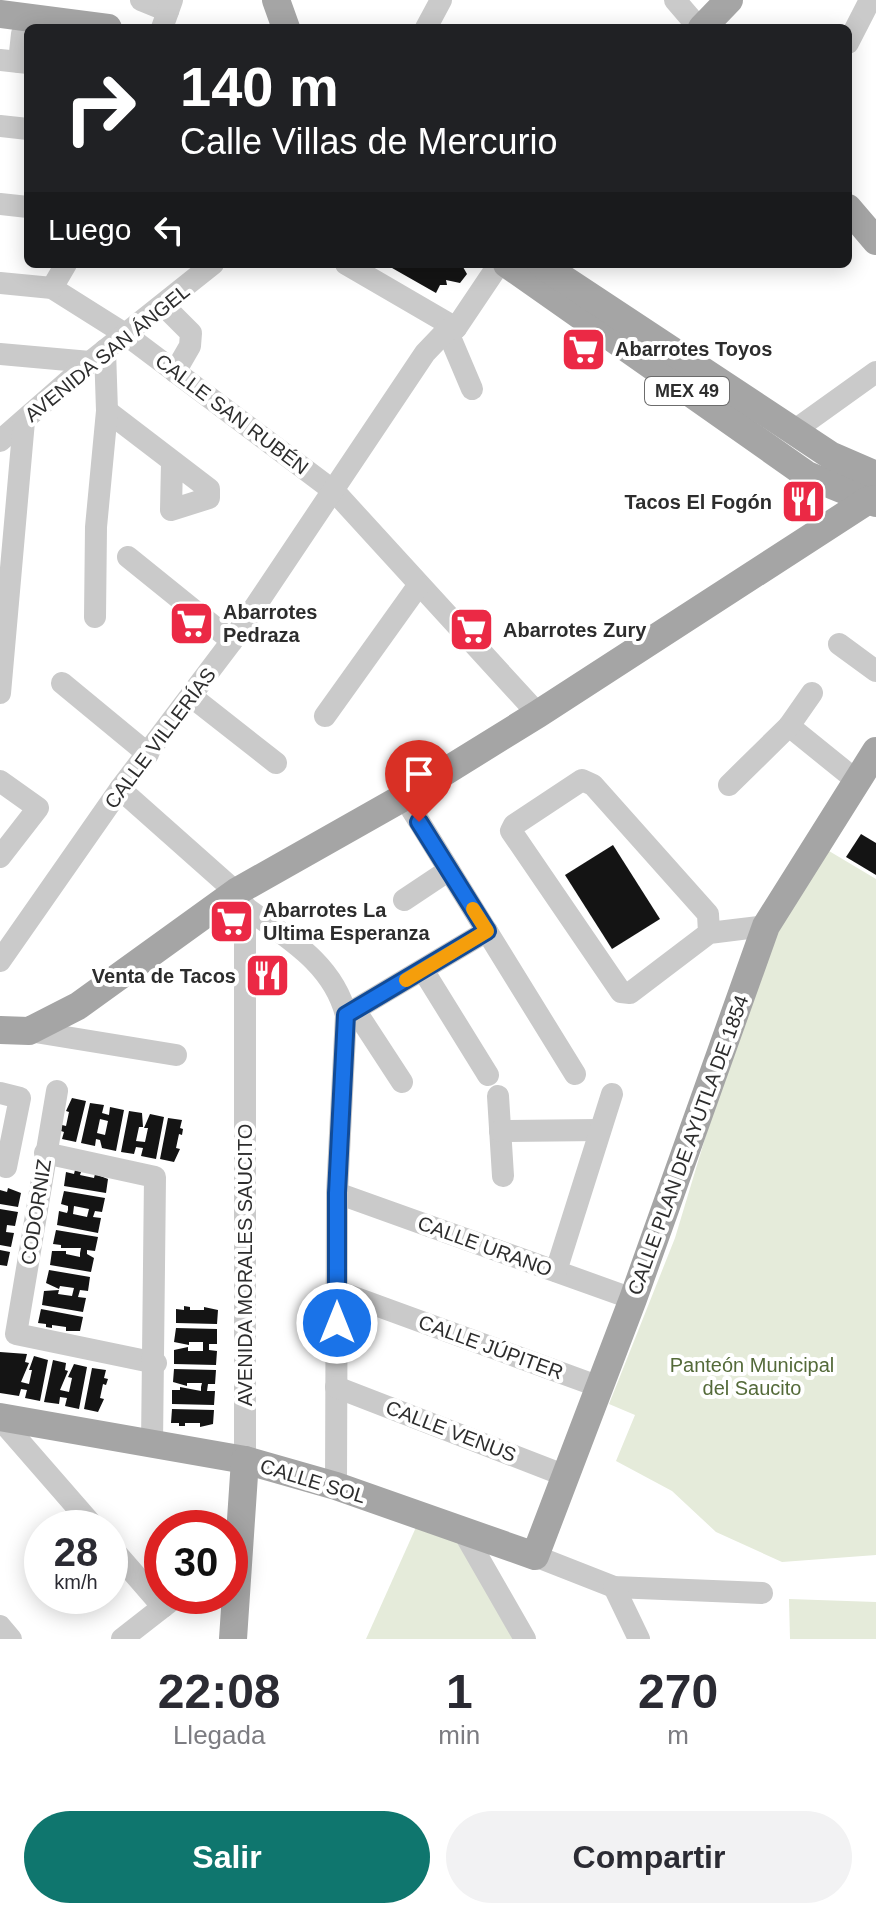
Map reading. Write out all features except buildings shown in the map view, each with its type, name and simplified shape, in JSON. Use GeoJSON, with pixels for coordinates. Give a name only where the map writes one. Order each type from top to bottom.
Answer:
{"type":"FeatureCollection","features":[{"type":"Feature","properties":{"kind":"main road"},"geometry":{"type":"LineString","coordinates":[[276,0],[285,24]]}},
{"type":"Feature","properties":{"kind":"main road"},"geometry":{"type":"LineString","coordinates":[[705,24],[729,0]]}},
{"type":"Feature","properties":{"kind":"main road"},"geometry":{"type":"LineString","coordinates":[[0,14],[77,24]]}},
{"type":"Feature","properties":{"kind":"main road"},"geometry":{"type":"LineString","coordinates":[[852,213],[876,241]]}},
{"type":"Feature","properties":{"kind":"main road","name":"MEX 49"},"geometry":{"type":"LineString","coordinates":[[513,268],[807,475],[874,494]]}},
{"type":"Feature","properties":{"kind":"main road","name":"MEX 49"},"geometry":{"type":"LineString","coordinates":[[547,268],[795,430],[830,455],[874,494]]}},
{"type":"Feature","properties":{"kind":"main road"},"geometry":{"type":"LineString","coordinates":[[0,1030],[29,1031],[78,1006],[240,900],[538,714],[874,494]]}},
{"type":"Feature","properties":{"kind":"main road","name":"CALLE PLAN DE AYUTLA DE 1854"},"geometry":{"type":"LineString","coordinates":[[535,1556],[633,1299],[766,926],[876,751]]}},
{"type":"Feature","properties":{"kind":"main road","name":"CALLE SOL"},"geometry":{"type":"LineString","coordinates":[[0,1418],[245,1460],[336,1486],[535,1556]]}},
{"type":"Feature","properties":{"kind":"main road","name":"AVENIDA MORALES SAUCITO"},"geometry":{"type":"LineString","coordinates":[[238,1510],[245,1460]]}},
{"type":"Feature","properties":{"kind":"main road","name":"AVENIDA MORALES SAUCITO"},"geometry":{"type":"LineString","coordinates":[[233,1614],[233,1639]]}},
{"type":"Feature","properties":{"kind":"street"},"geometry":{"type":"LineString","coordinates":[[141,0],[167,13]]}},
{"type":"Feature","properties":{"kind":"street"},"geometry":{"type":"LineString","coordinates":[[428,24],[441,0]]}},
{"type":"Feature","properties":{"kind":"street"},"geometry":{"type":"LineString","coordinates":[[675,0],[697,24]]}},
{"type":"Feature","properties":{"kind":"street"},"geometry":{"type":"LineString","coordinates":[[852,35],[870,0]]}},
{"type":"Feature","properties":{"kind":"street"},"geometry":{"type":"LineString","coordinates":[[0,126],[24,129]]}},
{"type":"Feature","properties":{"kind":"street"},"geometry":{"type":"LineString","coordinates":[[0,204],[24,207]]}},
{"type":"Feature","properties":{"kind":"street"},"geometry":{"type":"LineString","coordinates":[[52,288],[64,268]]}},
{"type":"Feature","properties":{"kind":"street","name":"AVENIDA SAN ÁNGEL"},"geometry":{"type":"LineString","coordinates":[[0,441],[97,356],[208,268]]}},
{"type":"Feature","properties":{"kind":"street"},"geometry":{"type":"LineString","coordinates":[[353,268],[452,329],[472,389]]}},
{"type":"Feature","properties":{"kind":"street","name":"CALLE VILLERÍAS"},"geometry":{"type":"LineString","coordinates":[[0,961],[120,789],[232,641],[335,492],[425,353],[452,329],[496,268]]}},
{"type":"Feature","properties":{"kind":"street","name":"CALLE SAN RUBÉN"},"geometry":{"type":"LineString","coordinates":[[0,283],[52,288],[125,334],[335,492],[538,714]]}},
{"type":"Feature","properties":{"kind":"street"},"geometry":{"type":"LineString","coordinates":[[163,305],[191,333],[190,346],[175,372]]}},
{"type":"Feature","properties":{"kind":"street"},"geometry":{"type":"LineString","coordinates":[[0,354],[97,356],[107,411],[96,527],[95,617]]}},
{"type":"Feature","properties":{"kind":"street"},"geometry":{"type":"LineString","coordinates":[[795,430],[876,372]]}},
{"type":"Feature","properties":{"kind":"street"},"geometry":{"type":"LineString","coordinates":[[107,411],[172,462]]}},
{"type":"Feature","properties":{"kind":"street"},"geometry":{"type":"LineString","coordinates":[[0,693],[3,618],[24,421]]}},
{"type":"Feature","properties":{"kind":"street"},"geometry":{"type":"LineString","coordinates":[[128,557],[232,641]]}},
{"type":"Feature","properties":{"kind":"street"},"geometry":{"type":"LineString","coordinates":[[325,716],[418,586]]}},
{"type":"Feature","properties":{"kind":"street"},"geometry":{"type":"LineString","coordinates":[[839,644],[876,671]]}},
{"type":"Feature","properties":{"kind":"street"},"geometry":{"type":"LineString","coordinates":[[62,683],[148,754]]}},
{"type":"Feature","properties":{"kind":"street"},"geometry":{"type":"LineString","coordinates":[[729,785],[789,726],[812,693]]}},
{"type":"Feature","properties":{"kind":"street"},"geometry":{"type":"LineString","coordinates":[[192,697],[276,763]]}},
{"type":"Feature","properties":{"kind":"street"},"geometry":{"type":"LineString","coordinates":[[789,726],[857,781]]}},
{"type":"Feature","properties":{"kind":"street"},"geometry":{"type":"LineString","coordinates":[[709,933],[708,914],[593,785],[582,780],[514,825],[511,831],[621,992],[630,993],[709,933],[766,926]]}},
{"type":"Feature","properties":{"kind":"street"},"geometry":{"type":"LineString","coordinates":[[0,781],[38,808],[0,857]]}},
{"type":"Feature","properties":{"kind":"street"},"geometry":{"type":"LineString","coordinates":[[120,789],[240,900],[325,970],[342,999],[402,1082]]}},
{"type":"Feature","properties":{"kind":"street"},"geometry":{"type":"LineString","coordinates":[[404,797],[575,1074]]}},
{"type":"Feature","properties":{"kind":"street"},"geometry":{"type":"LineString","coordinates":[[404,900],[449,870]]}},
{"type":"Feature","properties":{"kind":"street","name":"AVENIDA MORALES SAUCITO"},"geometry":{"type":"LineString","coordinates":[[240,900],[245,1460]]}},
{"type":"Feature","properties":{"kind":"street"},"geometry":{"type":"LineString","coordinates":[[351,1012],[487,931]]}},
{"type":"Feature","properties":{"kind":"street"},"geometry":{"type":"LineString","coordinates":[[423,970],[488,1075]]}},
{"type":"Feature","properties":{"kind":"street"},"geometry":{"type":"LineString","coordinates":[[336,1486],[337,1193],[351,1012]]}},
{"type":"Feature","properties":{"kind":"street"},"geometry":{"type":"LineString","coordinates":[[29,1031],[176,1055]]}},
{"type":"Feature","properties":{"kind":"street","name":"CODORNIZ"},"geometry":{"type":"LineString","coordinates":[[57,1091],[16,1334],[156,1363]]}},
{"type":"Feature","properties":{"kind":"street"},"geometry":{"type":"LineString","coordinates":[[0,1093],[20,1098],[8,1121],[6,1167]]}},
{"type":"Feature","properties":{"kind":"street"},"geometry":{"type":"LineString","coordinates":[[556,1271],[612,1094]]}},
{"type":"Feature","properties":{"kind":"street"},"geometry":{"type":"LineString","coordinates":[[498,1096],[503,1176]]}},
{"type":"Feature","properties":{"kind":"street"},"geometry":{"type":"LineString","coordinates":[[500,1131],[600,1130]]}},
{"type":"Feature","properties":{"kind":"street"},"geometry":{"type":"LineString","coordinates":[[45,1153],[155,1177],[156,1363],[152,1445]]}},
{"type":"Feature","properties":{"kind":"street","name":"CALLE URANO"},"geometry":{"type":"LineString","coordinates":[[337,1193],[633,1299]]}},
{"type":"Feature","properties":{"kind":"street","name":"CALLE JÚPITER"},"geometry":{"type":"LineString","coordinates":[[337,1291],[600,1387]]}},
{"type":"Feature","properties":{"kind":"street","name":"CALLE VENUS"},"geometry":{"type":"LineString","coordinates":[[336,1387],[566,1476]]}},
{"type":"Feature","properties":{"kind":"street"},"geometry":{"type":"LineString","coordinates":[[0,1418],[79,1510]]}},
{"type":"Feature","properties":{"kind":"street"},"geometry":{"type":"LineString","coordinates":[[463,1531],[525,1639]]}},
{"type":"Feature","properties":{"kind":"street","name":"CALLE SOL"},"geometry":{"type":"LineString","coordinates":[[535,1556],[614,1587],[762,1593]]}},
{"type":"Feature","properties":{"kind":"street"},"geometry":{"type":"LineString","coordinates":[[128,1562],[144,1577]]}},
{"type":"Feature","properties":{"kind":"street"},"geometry":{"type":"LineString","coordinates":[[614,1587],[639,1639]]}},
{"type":"Feature","properties":{"kind":"street"},"geometry":{"type":"LineString","coordinates":[[122,1639],[154,1614]]}},
{"type":"Feature","properties":{"kind":"street"},"geometry":{"type":"LineString","coordinates":[[0,1626],[11,1639]]}},
{"type":"Feature","properties":{"kind":"green space","name":"Panteón Municipal del Saucito"},"geometry":{"type":"Polygon","coordinates":[[[824,848],[876,879],[876,1555],[782,1562],[716,1532],[672,1491],[616,1461],[635,1415],[609,1404],[675,1238],[764,943],[824,848]]]}},
{"type":"Feature","properties":{"kind":"green space"},"geometry":{"type":"Polygon","coordinates":[[[417,1525],[466,1544],[518,1639],[366,1639],[417,1525]]]}},
{"type":"Feature","properties":{"kind":"green space"},"geometry":{"type":"Polygon","coordinates":[[[789,1599],[876,1602],[876,1639],[790,1639],[789,1599]]]}},
{"type":"Feature","properties":{"kind":"slow traffic"},"geometry":{"type":"LineString","coordinates":[[406,980],[487,931],[473,909]]}},
{"type":"Feature","properties":{"kind":"place","name":"Abarrotes Toyos"},"geometry":{"type":"Point","coordinates":[584,349]}},
{"type":"Feature","properties":{"kind":"place","name":"Tacos El Fogón"},"geometry":{"type":"Point","coordinates":[803,502]}},
{"type":"Feature","properties":{"kind":"place","name":"Abarrotes Pedraza"},"geometry":{"type":"Point","coordinates":[192,624]}},
{"type":"Feature","properties":{"kind":"place","name":"Abarrotes Zury"},"geometry":{"type":"Point","coordinates":[472,630]}},
{"type":"Feature","properties":{"kind":"place","name":"Abarrotes La Ultima Esperanza"},"geometry":{"type":"Point","coordinates":[232,921]}},
{"type":"Feature","properties":{"kind":"place","name":"Venta de Tacos"},"geometry":{"type":"Point","coordinates":[267,976]}},
{"type":"Feature","properties":{"kind":"route"},"geometry":{"type":"LineString","coordinates":[[337,1323],[337,1193],[346,1015],[487,931],[419,822]]}}]}
